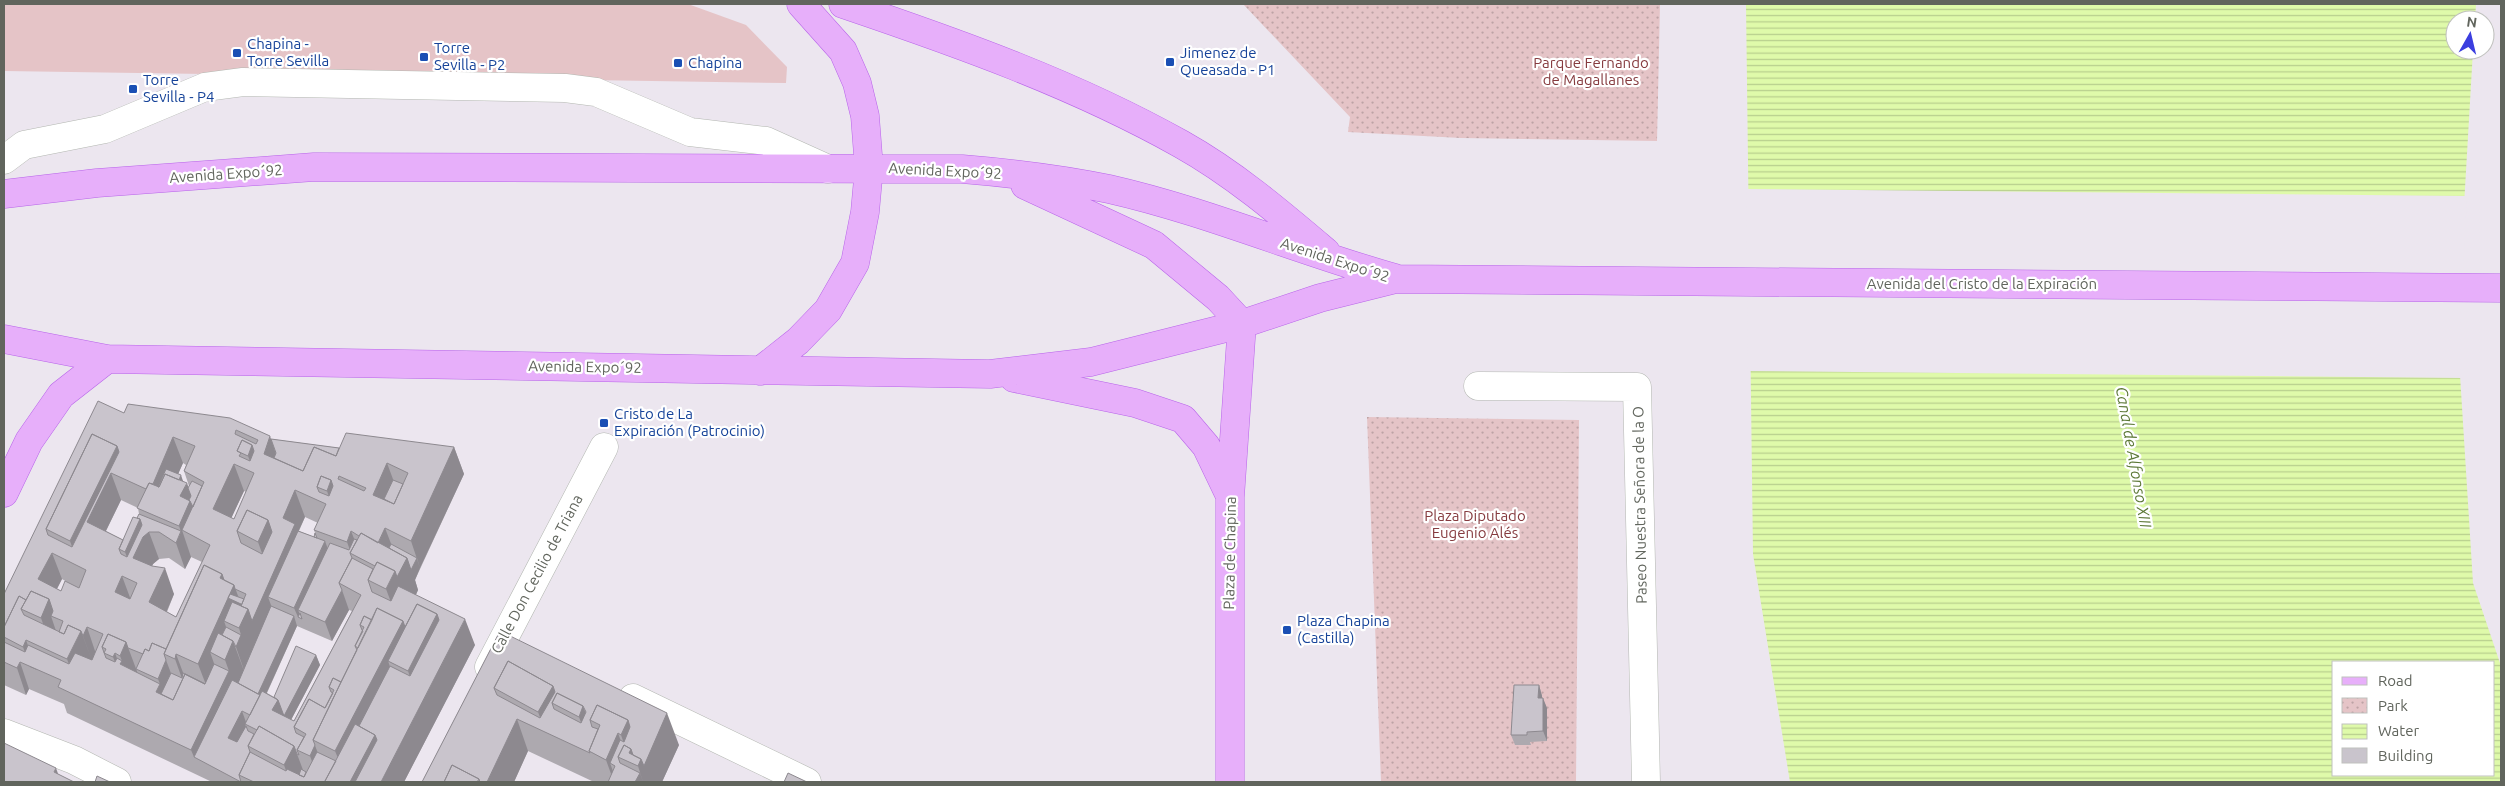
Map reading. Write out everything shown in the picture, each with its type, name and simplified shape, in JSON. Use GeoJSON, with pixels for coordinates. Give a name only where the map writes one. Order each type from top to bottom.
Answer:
{"type":"FeatureCollection","features":[{"type":"Feature","properties":{"kind":"main road"},"geometry":{"type":"LineString","coordinates":[[760,370],[798,341],[828,310],[855,263],[865,212],[869,168],[865,116],[857,82],[843,51],[801,4]]}},
{"type":"Feature","properties":{"kind":"main road"},"geometry":{"type":"LineString","coordinates":[[843,4],[972,48],[1103,104],[1173,140],[1266,201],[1339,262]]}},
{"type":"Feature","properties":{"kind":"main road","name":"Avenida Expo´92"},"geometry":{"type":"LineString","coordinates":[[4,194],[97,184],[314,167],[869,168],[999,172],[1108,189],[1191,212],[1339,262],[1396,279]]}},
{"type":"Feature","properties":{"kind":"main road"},"geometry":{"type":"LineString","coordinates":[[999,172],[1154,245],[1189,272],[1218,298],[1242,324]]}},
{"type":"Feature","properties":{"kind":"main road","name":"Avenida Expo´92"},"geometry":{"type":"LineString","coordinates":[[4,339],[107,359],[990,374],[1091,362],[1242,324],[1320,298],[1396,279]]}},
{"type":"Feature","properties":{"kind":"main road","name":"Avenida del Cristo de la Expiración"},"geometry":{"type":"LineString","coordinates":[[1396,279],[2501,288]]}},
{"type":"Feature","properties":{"kind":"main road","name":"Plaza de Chapina"},"geometry":{"type":"LineString","coordinates":[[1230,782],[1230,497],[1242,324]]}},
{"type":"Feature","properties":{"kind":"main road"},"geometry":{"type":"LineString","coordinates":[[4,493],[29,441],[61,396],[107,359]]}},
{"type":"Feature","properties":{"kind":"main road"},"geometry":{"type":"LineString","coordinates":[[990,374],[1135,402],[1183,419],[1206,446],[1230,497]]}},
{"type":"Feature","properties":{"kind":"street"},"geometry":{"type":"LineString","coordinates":[[4,160],[24,145],[105,129],[205,88],[243,82],[565,88],[596,92],[690,132],[766,141],[828,169]]}},
{"type":"Feature","properties":{"kind":"street","name":"Paseo Nuestra Señora de la O"},"geometry":{"type":"LineString","coordinates":[[1478,386],[1637,387],[1646,782]]}},
{"type":"Feature","properties":{"kind":"street","name":"Calle Don Cecilio de Triana"},"geometry":{"type":"LineString","coordinates":[[478,687],[604,447]]}},
{"type":"Feature","properties":{"kind":"street"},"geometry":{"type":"LineString","coordinates":[[505,636],[532,648]]}},
{"type":"Feature","properties":{"kind":"street"},"geometry":{"type":"LineString","coordinates":[[612,687],[807,782]]}},
{"type":"Feature","properties":{"kind":"street"},"geometry":{"type":"LineString","coordinates":[[4,733],[74,760],[117,782]]}},
{"type":"Feature","properties":{"kind":"green space"},"geometry":{"type":"Polygon","coordinates":[[[4,4],[688,4],[746,25],[787,67],[786,83],[4,71],[4,4]]]}},
{"type":"Feature","properties":{"kind":"green space","name":"Parque Fernando de Magallanes"},"geometry":{"type":"Polygon","coordinates":[[[1243,4],[1660,4],[1657,141],[1461,138],[1348,132],[1350,117],[1243,4]]]}},
{"type":"Feature","properties":{"kind":"green space","name":"Plaza Diputado Eugenio Alés"},"geometry":{"type":"Polygon","coordinates":[[[1367,417],[1579,420],[1576,782],[1381,782],[1367,417]]]}},
{"type":"Feature","properties":{"kind":"water","name":"Canal de Alfonso XIII"},"geometry":{"type":"Polygon","coordinates":[[[1746,4],[2476,4],[2476,10],[2445,10],[2445,60],[2472,60],[2457,327],[2473,583],[2501,666],[2501,782],[1790,782],[1753,554],[1746,4]]]}},
{"type":"Feature","properties":{"kind":"pier"},"geometry":{"type":"Polygon","coordinates":[[[1746,189],[2467,196],[2460,327],[2463,378],[1748,371],[1746,189]]]}},
{"type":"Feature","properties":{"kind":"building"},"geometry":{"type":"Polygon","coordinates":[[[98,401],[124,413],[128,404],[230,418],[270,436],[264,454],[303,471],[314,447],[336,456],[346,433],[454,447],[411,541],[385,528],[378,543],[361,533],[359,536],[351,531],[347,542],[314,530],[326,504],[295,490],[283,518],[295,524],[252,621],[248,609],[241,606],[246,594],[235,589],[234,585],[224,580],[222,574],[204,565],[166,649],[152,643],[149,651],[145,649],[143,654],[128,648],[126,642],[108,634],[102,647],[106,658],[115,662],[117,658],[122,661],[120,664],[160,684],[156,692],[173,700],[185,674],[205,684],[214,664],[229,671],[191,750],[58,687],[61,680],[20,662],[17,668],[4,662],[4,642],[25,652],[28,645],[69,664],[75,653],[92,660],[103,634],[87,627],[83,636],[81,631],[68,625],[64,634],[59,632],[63,621],[51,616],[53,611],[49,599],[31,591],[26,600],[19,596],[4,627],[4,594],[98,401]],[[236,430],[235,434],[256,444],[258,440],[236,430]],[[92,434],[46,529],[48,535],[72,547],[119,452],[117,446],[92,434]],[[173,437],[153,484],[149,483],[146,489],[111,473],[87,522],[123,540],[119,549],[121,554],[127,557],[142,525],[140,519],[137,518],[139,514],[181,531],[176,543],[159,532],[149,532],[143,537],[133,558],[152,566],[165,568],[149,602],[176,617],[210,545],[182,530],[204,482],[184,471],[195,446],[173,437]],[[242,440],[237,451],[241,453],[239,456],[250,461],[254,451],[252,445],[242,440]],[[387,463],[373,495],[394,504],[408,473],[387,463]],[[234,464],[213,509],[234,519],[254,473],[234,464]],[[321,476],[317,487],[319,492],[329,496],[333,486],[331,480],[321,476]],[[339,476],[338,479],[364,491],[366,488],[339,476]],[[247,510],[237,531],[241,543],[262,554],[272,532],[268,520],[247,510]],[[52,553],[38,579],[61,591],[65,581],[79,588],[86,570],[52,553]],[[122,576],[115,592],[130,599],[137,583],[122,576]]]}},
{"type":"Feature","properties":{"kind":"building"},"geometry":{"type":"Polygon","coordinates":[[[92,434],[117,446],[70,541],[46,529],[92,434]]]}},
{"type":"Feature","properties":{"kind":"building"},"geometry":{"type":"Polygon","coordinates":[[[271,439],[339,448],[336,456],[314,447],[303,471],[274,458],[276,453],[271,439]]]}},
{"type":"Feature","properties":{"kind":"building"},"geometry":{"type":"Polygon","coordinates":[[[242,440],[252,445],[248,456],[237,451],[242,440]]]}},
{"type":"Feature","properties":{"kind":"building"},"geometry":{"type":"Polygon","coordinates":[[[166,469],[181,475],[179,480],[165,474],[158,487],[166,469]]]}},
{"type":"Feature","properties":{"kind":"building"},"geometry":{"type":"Polygon","coordinates":[[[165,474],[187,483],[180,496],[190,501],[179,526],[137,508],[149,483],[159,487],[165,474]]]}},
{"type":"Feature","properties":{"kind":"building"},"geometry":{"type":"Polygon","coordinates":[[[321,476],[331,480],[327,491],[317,487],[321,476]]]}},
{"type":"Feature","properties":{"kind":"building"},"geometry":{"type":"Polygon","coordinates":[[[393,480],[403,484],[394,504],[384,499],[393,480]]]}},
{"type":"Feature","properties":{"kind":"building"},"geometry":{"type":"Polygon","coordinates":[[[192,481],[202,486],[193,507],[189,500],[191,496],[188,488],[192,481]]]}},
{"type":"Feature","properties":{"kind":"building"},"geometry":{"type":"Polygon","coordinates":[[[247,510],[268,520],[258,542],[237,531],[247,510]]]}},
{"type":"Feature","properties":{"kind":"building"},"geometry":{"type":"Polygon","coordinates":[[[133,517],[140,519],[125,552],[119,549],[133,517]]]}},
{"type":"Feature","properties":{"kind":"building"},"geometry":{"type":"Polygon","coordinates":[[[298,531],[325,541],[294,608],[268,597],[298,531]]]}},
{"type":"Feature","properties":{"kind":"building"},"geometry":{"type":"Polygon","coordinates":[[[361,533],[407,558],[397,577],[395,571],[377,562],[375,566],[350,553],[361,533]]]}},
{"type":"Feature","properties":{"kind":"building"},"geometry":{"type":"Polygon","coordinates":[[[354,539],[357,540],[350,553],[352,558],[339,583],[342,590],[325,622],[298,610],[330,543],[349,550],[354,539]]]}},
{"type":"Feature","properties":{"kind":"building"},"geometry":{"type":"Polygon","coordinates":[[[391,544],[417,558],[411,570],[407,558],[389,548],[391,544]]]}},
{"type":"Feature","properties":{"kind":"building"},"geometry":{"type":"Polygon","coordinates":[[[352,558],[373,569],[368,580],[372,592],[391,601],[398,586],[465,619],[381,782],[355,782],[377,740],[375,735],[359,726],[390,666],[410,676],[439,620],[437,614],[417,604],[405,627],[403,621],[377,608],[372,620],[364,616],[360,625],[363,631],[355,646],[357,650],[341,682],[333,678],[329,687],[333,693],[325,708],[309,699],[294,727],[296,733],[304,737],[297,750],[299,755],[294,746],[259,726],[257,730],[245,724],[262,691],[278,700],[272,710],[294,721],[361,595],[339,583],[352,558]]]}},
{"type":"Feature","properties":{"kind":"building"},"geometry":{"type":"Polygon","coordinates":[[[377,562],[395,571],[386,589],[368,580],[377,562]]]}},
{"type":"Feature","properties":{"kind":"building"},"geometry":{"type":"Polygon","coordinates":[[[204,565],[222,574],[220,578],[234,585],[198,664],[176,654],[175,659],[164,654],[204,565]]]}},
{"type":"Feature","properties":{"kind":"building"},"geometry":{"type":"Polygon","coordinates":[[[31,591],[49,599],[41,618],[21,609],[31,591]]]}},
{"type":"Feature","properties":{"kind":"building"},"geometry":{"type":"Polygon","coordinates":[[[230,594],[244,599],[241,606],[241,604],[228,598],[230,594]]]}},
{"type":"Feature","properties":{"kind":"building"},"geometry":{"type":"Polygon","coordinates":[[[19,596],[26,600],[21,609],[24,615],[64,634],[68,625],[81,631],[67,659],[26,640],[23,647],[4,637],[4,627],[19,596]]]}},
{"type":"Feature","properties":{"kind":"building"},"geometry":{"type":"Polygon","coordinates":[[[232,602],[248,609],[239,628],[224,621],[232,602]]]}},
{"type":"Feature","properties":{"kind":"building"},"geometry":{"type":"Polygon","coordinates":[[[417,604],[437,614],[408,671],[388,661],[417,604]]]}},
{"type":"Feature","properties":{"kind":"building"},"geometry":{"type":"Polygon","coordinates":[[[271,606],[294,616],[258,694],[238,683],[271,606]]]}},
{"type":"Feature","properties":{"kind":"building"},"geometry":{"type":"Polygon","coordinates":[[[377,608],[403,621],[335,751],[313,740],[377,608]]]}},
{"type":"Feature","properties":{"kind":"building"},"geometry":{"type":"Polygon","coordinates":[[[364,616],[372,620],[358,648],[355,646],[364,627],[360,625],[364,616]]]}},
{"type":"Feature","properties":{"kind":"building"},"geometry":{"type":"Polygon","coordinates":[[[226,627],[241,635],[236,647],[233,641],[222,635],[226,627]]]}},
{"type":"Feature","properties":{"kind":"building"},"geometry":{"type":"Polygon","coordinates":[[[500,631],[667,713],[644,766],[641,759],[633,755],[631,749],[624,745],[618,757],[620,763],[640,773],[635,782],[608,782],[615,766],[610,763],[620,740],[624,742],[630,727],[628,720],[597,705],[590,720],[592,727],[598,729],[589,751],[590,753],[517,719],[487,782],[480,782],[479,779],[452,765],[444,782],[422,782],[500,631]],[[508,661],[494,688],[497,695],[540,718],[555,692],[553,686],[508,661]],[[557,693],[552,703],[554,709],[581,723],[586,712],[583,706],[557,693]]]}},
{"type":"Feature","properties":{"kind":"building"},"geometry":{"type":"Polygon","coordinates":[[[218,633],[233,641],[225,660],[210,652],[218,633]]]}},
{"type":"Feature","properties":{"kind":"building"},"geometry":{"type":"Polygon","coordinates":[[[108,634],[126,642],[120,656],[115,653],[113,657],[104,653],[106,649],[102,647],[108,634]]]}},
{"type":"Feature","properties":{"kind":"building"},"geometry":{"type":"Polygon","coordinates":[[[152,643],[166,649],[164,654],[166,660],[158,679],[136,669],[145,649],[149,651],[152,643]]]}},
{"type":"Feature","properties":{"kind":"building"},"geometry":{"type":"Polygon","coordinates":[[[296,646],[316,655],[284,716],[278,700],[274,697],[296,646]]]}},
{"type":"Feature","properties":{"kind":"building"},"geometry":{"type":"Polygon","coordinates":[[[508,661],[553,686],[538,712],[494,688],[508,661]]]}},
{"type":"Feature","properties":{"kind":"building"},"geometry":{"type":"Polygon","coordinates":[[[171,673],[182,678],[183,673],[185,674],[173,700],[161,694],[171,673]]]}},
{"type":"Feature","properties":{"kind":"building"},"geometry":{"type":"Polygon","coordinates":[[[333,678],[341,682],[313,740],[315,745],[310,756],[297,750],[306,734],[294,727],[309,699],[325,708],[334,690],[329,687],[333,678]]]}},
{"type":"Feature","properties":{"kind":"building"},"geometry":{"type":"Polygon","coordinates":[[[232,680],[260,695],[250,715],[242,711],[228,738],[237,742],[246,726],[248,731],[254,734],[248,746],[250,752],[239,775],[241,782],[194,757],[232,680]]]}},
{"type":"Feature","properties":{"kind":"building"},"geometry":{"type":"Polygon","coordinates":[[[1514,685],[1539,685],[1538,698],[1543,698],[1543,731],[1527,732],[1527,735],[1511,735],[1514,685]]]}},
{"type":"Feature","properties":{"kind":"building"},"geometry":{"type":"Polygon","coordinates":[[[557,693],[583,706],[579,717],[552,703],[557,693]]]}},
{"type":"Feature","properties":{"kind":"building"},"geometry":{"type":"Polygon","coordinates":[[[597,705],[628,720],[621,735],[618,733],[606,760],[589,751],[600,725],[590,720],[597,705]]]}},
{"type":"Feature","properties":{"kind":"building"},"geometry":{"type":"Polygon","coordinates":[[[355,724],[375,735],[350,782],[325,781],[355,724]]]}},
{"type":"Feature","properties":{"kind":"building"},"geometry":{"type":"Polygon","coordinates":[[[259,726],[294,746],[284,765],[248,746],[259,726]]]}},
{"type":"Feature","properties":{"kind":"building"},"geometry":{"type":"Polygon","coordinates":[[[4,743],[56,768],[54,772],[74,782],[4,782],[4,743]]]}},
{"type":"Feature","properties":{"kind":"building"},"geometry":{"type":"Polygon","coordinates":[[[624,745],[631,749],[629,753],[641,759],[638,766],[618,757],[624,745]]]}},
{"type":"Feature","properties":{"kind":"building"},"geometry":{"type":"Polygon","coordinates":[[[250,752],[286,771],[287,769],[304,777],[317,752],[336,761],[326,782],[254,782],[239,775],[250,752]]]}},
{"type":"Feature","properties":{"kind":"building"},"geometry":{"type":"Polygon","coordinates":[[[452,765],[479,779],[477,782],[444,782],[452,765]]]}},
{"type":"Feature","properties":{"kind":"building"},"geometry":{"type":"Polygon","coordinates":[[[301,769],[306,772],[304,777],[299,775],[301,769]]]}},
{"type":"Feature","properties":{"kind":"building"},"geometry":{"type":"Polygon","coordinates":[[[788,773],[807,782],[784,782],[788,773]]]}},
{"type":"Feature","properties":{"kind":"building"},"geometry":{"type":"Polygon","coordinates":[[[97,776],[110,782],[95,782],[97,776]]]}},
{"type":"Feature","properties":{"kind":"place","name":"Chapina - Torre Sevilla"},"geometry":{"type":"Point","coordinates":[237,53]}},
{"type":"Feature","properties":{"kind":"place","name":"Torre Sevilla - P2"},"geometry":{"type":"Point","coordinates":[424,57]}},
{"type":"Feature","properties":{"kind":"place","name":"Jimenez de Queasada - P1"},"geometry":{"type":"Point","coordinates":[1170,62]}},
{"type":"Feature","properties":{"kind":"place","name":"Chapina"},"geometry":{"type":"Point","coordinates":[678,63]}},
{"type":"Feature","properties":{"kind":"place","name":"Torre Sevilla - P4"},"geometry":{"type":"Point","coordinates":[133,89]}},
{"type":"Feature","properties":{"kind":"place","name":"Cristo de La Expiración (Patrocinio)"},"geometry":{"type":"Point","coordinates":[604,423]}},
{"type":"Feature","properties":{"kind":"place","name":"Plaza Chapina (Castilla)"},"geometry":{"type":"Point","coordinates":[1287,630]}}]}
